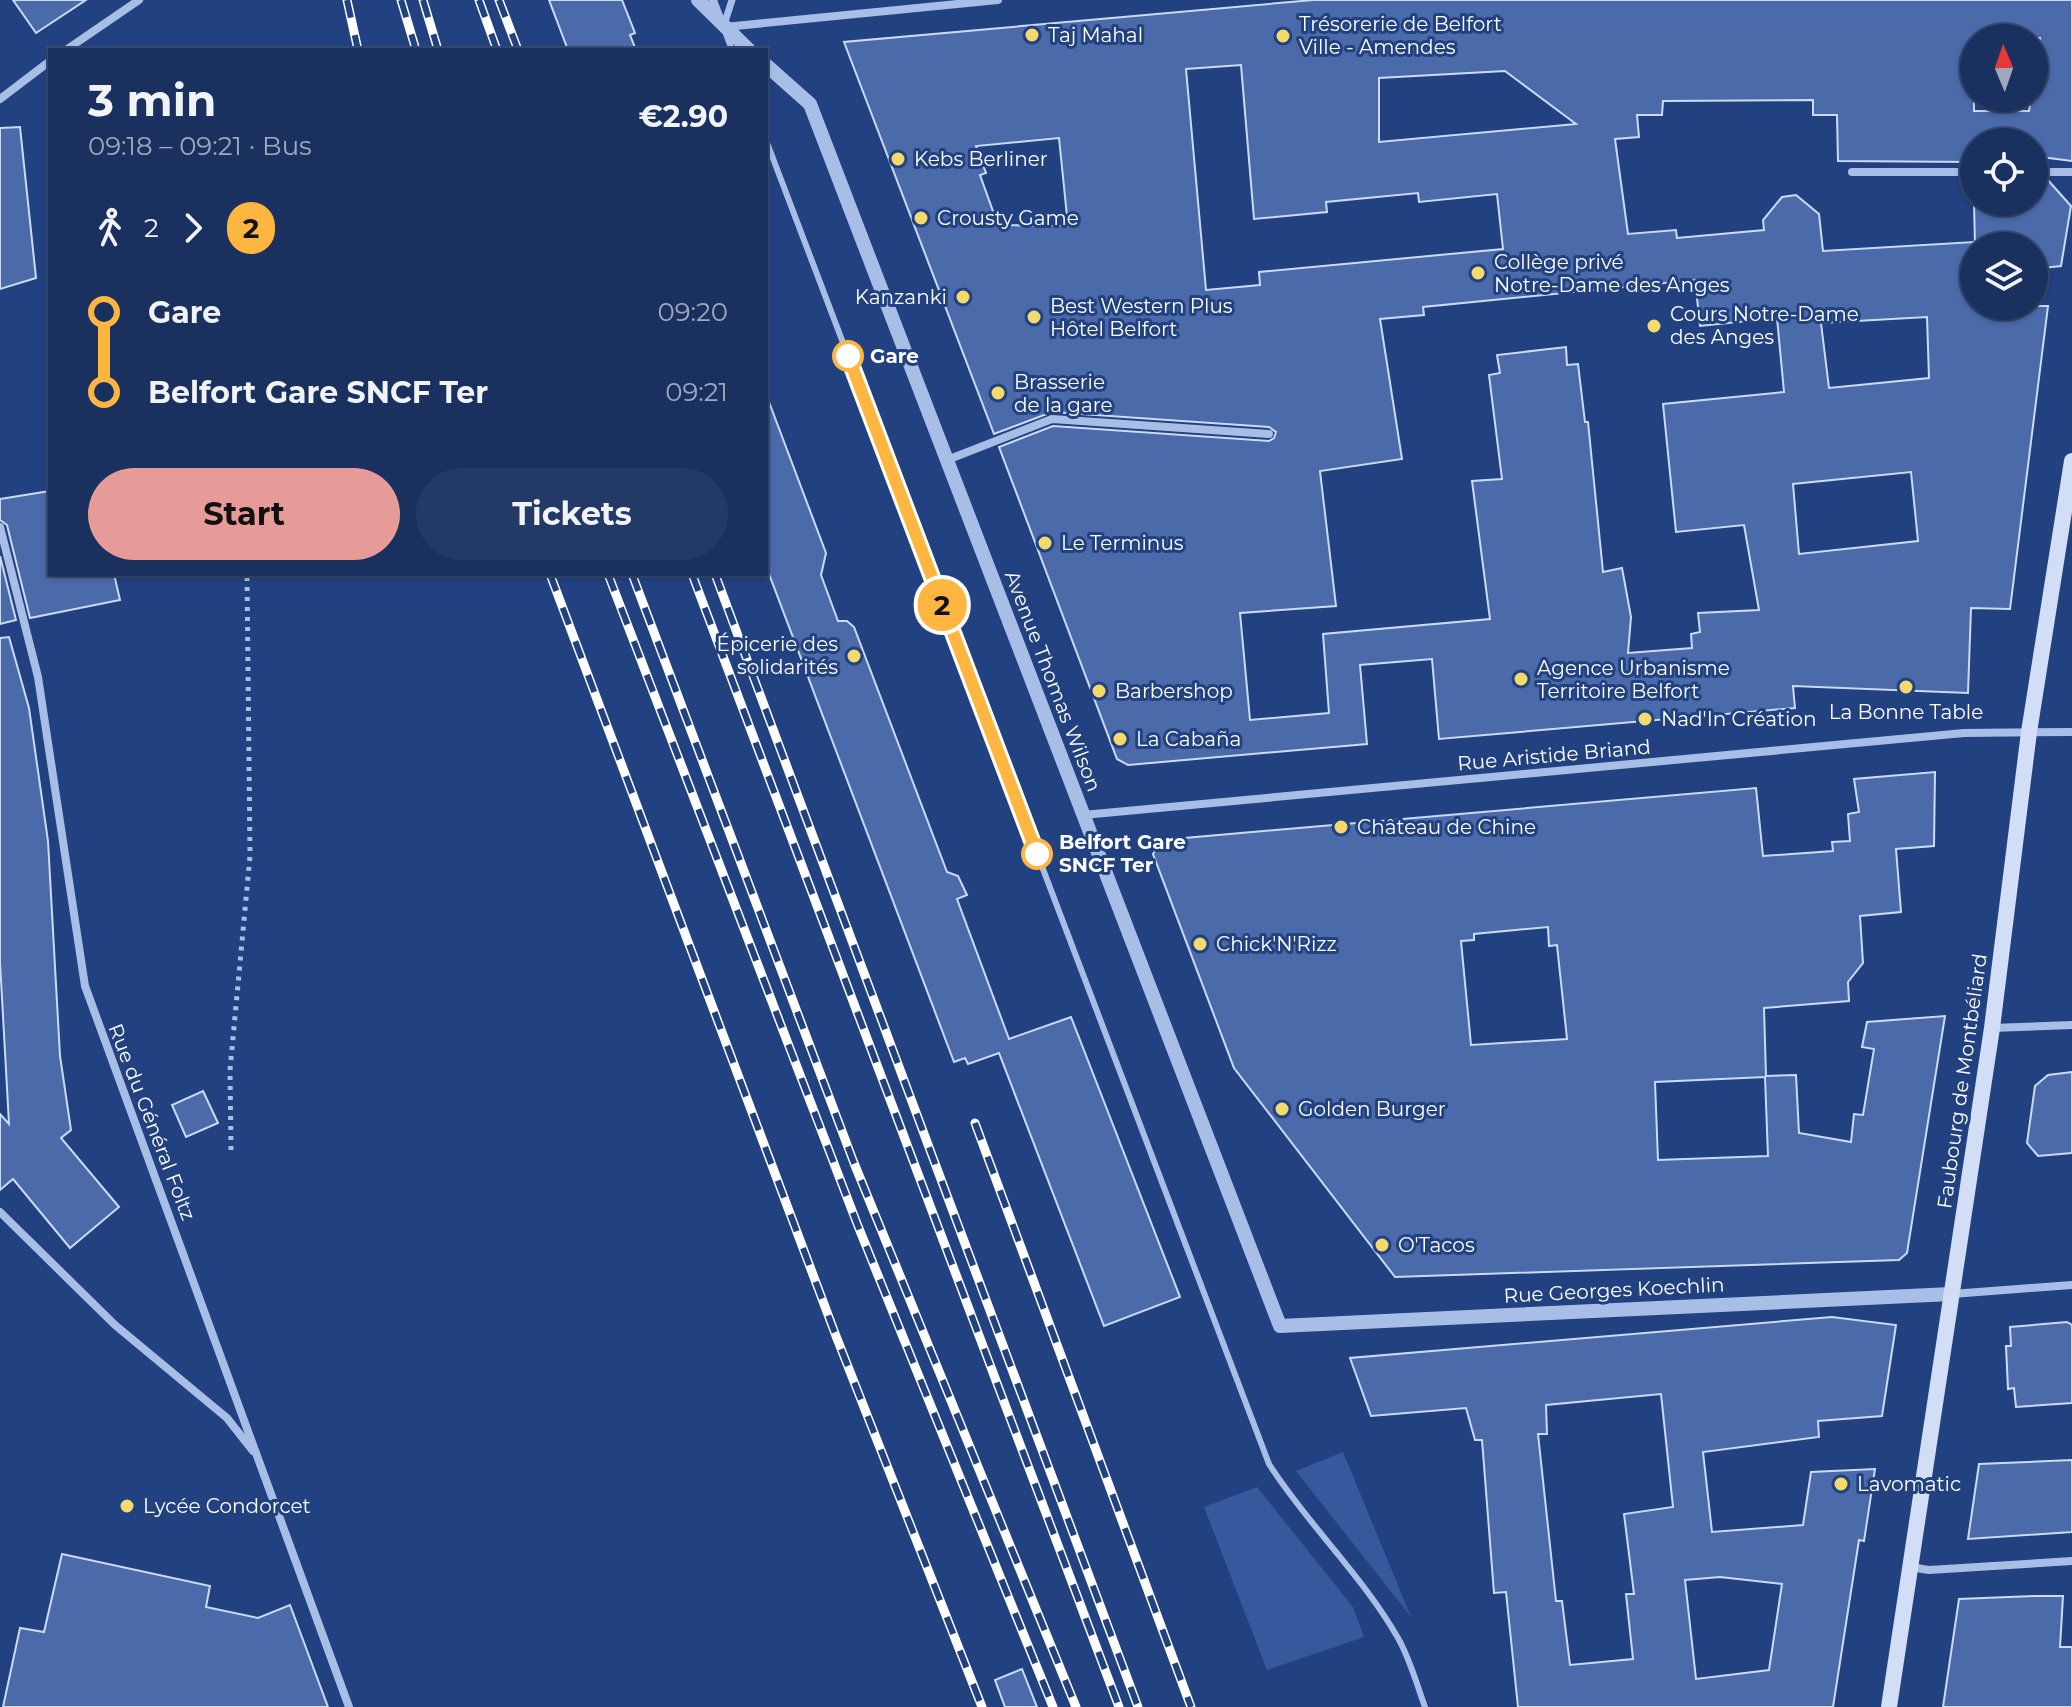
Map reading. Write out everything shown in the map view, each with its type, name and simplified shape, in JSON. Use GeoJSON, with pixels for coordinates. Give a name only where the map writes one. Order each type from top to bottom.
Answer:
{"type":"FeatureCollection","features":[{"type":"Feature","properties":{"kind":"main road","name":"Faubourg de Montbéliard"},"geometry":{"type":"LineString","coordinates":[[1889,1707],[1992,1028],[2029,732],[2072,461]]}},
{"type":"Feature","properties":{"kind":"street"},"geometry":{"type":"LineString","coordinates":[[69,48],[139,0]]}},
{"type":"Feature","properties":{"kind":"street"},"geometry":{"type":"LineString","coordinates":[[698,0],[747,48]]}},
{"type":"Feature","properties":{"kind":"street"},"geometry":{"type":"LineString","coordinates":[[713,0],[723,27]]}},
{"type":"Feature","properties":{"kind":"street"},"geometry":{"type":"LineString","coordinates":[[723,27],[732,0]]}},
{"type":"Feature","properties":{"kind":"street"},"geometry":{"type":"LineString","coordinates":[[723,27],[998,0]]}},
{"type":"Feature","properties":{"kind":"street"},"geometry":{"type":"LineString","coordinates":[[0,99],[48,63]]}},
{"type":"Feature","properties":{"kind":"street","name":"Avenue Thomas Wilson"},"geometry":{"type":"LineString","coordinates":[[768,67],[810,104],[1280,1326]]}},
{"type":"Feature","properties":{"kind":"street"},"geometry":{"type":"LineString","coordinates":[[1852,172],[1960,172]]}},
{"type":"Feature","properties":{"kind":"street"},"geometry":{"type":"LineString","coordinates":[[2048,172],[2072,172]]}},
{"type":"Feature","properties":{"kind":"street"},"geometry":{"type":"LineString","coordinates":[[947,460],[1052,419],[1269,434]]}},
{"type":"Feature","properties":{"kind":"street","name":"Rue du Général Foltz"},"geometry":{"type":"LineString","coordinates":[[0,527],[38,677],[85,986],[349,1707]]}},
{"type":"Feature","properties":{"kind":"street","name":"Rue Aristide Briand"},"geometry":{"type":"LineString","coordinates":[[1083,815],[1964,733],[2072,732]]}},
{"type":"Feature","properties":{"kind":"street"},"geometry":{"type":"LineString","coordinates":[[1992,1028],[2072,1025]]}},
{"type":"Feature","properties":{"kind":"street"},"geometry":{"type":"LineString","coordinates":[[0,1212],[115,1325],[227,1418],[258,1458]]}},
{"type":"Feature","properties":{"kind":"street"},"geometry":{"type":"LineString","coordinates":[[1951,1294],[2072,1285]]}},
{"type":"Feature","properties":{"kind":"street","name":"Rue Georges Koechlin"},"geometry":{"type":"LineString","coordinates":[[1280,1326],[1951,1294]]}},
{"type":"Feature","properties":{"kind":"street"},"geometry":{"type":"LineString","coordinates":[[1910,1567],[1954,1569],[2072,1561]]}},
{"type":"Feature","properties":{"kind":"lane"},"geometry":{"type":"LineString","coordinates":[[723,27],[731,48]]}},
{"type":"Feature","properties":{"kind":"lane"},"geometry":{"type":"LineString","coordinates":[[768,145],[1269,1464],[1293,1501],[1379,1606],[1400,1641],[1425,1707]]}},
{"type":"Feature","properties":{"kind":"path"},"geometry":{"type":"LineString","coordinates":[[231,1150],[230,1070],[250,856],[247,576]]}},
{"type":"Feature","properties":{"kind":"shaded area"},"geometry":{"type":"Polygon","coordinates":[[[1343,1452],[1411,1617],[1296,1471],[1343,1452]]]}},
{"type":"Feature","properties":{"kind":"shaded area"},"geometry":{"type":"Polygon","coordinates":[[[1257,1487],[1353,1607],[1364,1637],[1267,1670],[1204,1507],[1257,1487]]]}},
{"type":"Feature","properties":{"kind":"building"},"geometry":{"type":"Polygon","coordinates":[[[13,0],[86,0],[36,33],[13,0]]]}},
{"type":"Feature","properties":{"kind":"building"},"geometry":{"type":"Polygon","coordinates":[[[549,0],[622,0],[635,33],[630,35],[635,48],[567,48],[549,0]]]}},
{"type":"Feature","properties":{"kind":"building"},"geometry":{"type":"Polygon","coordinates":[[[1313,0],[2072,0],[2072,161],[2048,158],[2048,128],[1960,128],[1960,162],[1838,161],[1837,115],[1813,115],[1813,100],[1663,101],[1662,115],[1637,115],[1639,137],[1615,139],[1628,234],[1676,230],[1677,238],[1764,230],[1763,220],[1782,197],[1796,195],[1819,214],[1823,251],[1960,243],[1960,320],[2046,320],[2010,609],[1971,608],[1968,693],[1793,686],[1795,708],[1439,739],[1432,659],[1360,665],[1367,744],[1128,765],[1117,759],[999,447],[1053,426],[1269,441],[1276,432],[1269,427],[1052,412],[994,434],[844,42],[1313,0]],[[1241,65],[1186,69],[1206,290],[1260,285],[1259,272],[1503,249],[1497,194],[1419,202],[1418,193],[1326,202],[1327,212],[1254,219],[1241,65]],[[1505,71],[1379,78],[1379,142],[1576,124],[1505,71]],[[1059,138],[976,146],[986,173],[980,175],[998,225],[1068,226],[1059,138]],[[1695,280],[1423,307],[1424,315],[1380,319],[1402,459],[1320,471],[1336,606],[1240,613],[1250,720],[1329,713],[1323,634],[1490,619],[1472,481],[1502,479],[1489,375],[1500,373],[1497,355],[1566,347],[1567,365],[1578,364],[1585,422],[1588,422],[1603,572],[1622,568],[1631,617],[1628,653],[1692,648],[1691,634],[1700,632],[1698,613],[1759,610],[1744,525],[1676,532],[1663,404],[1784,392],[1777,318],[1700,326],[1695,280]],[[1927,317],[1821,323],[1829,388],[1929,378],[1927,317]],[[1911,472],[1793,484],[1799,554],[1918,541],[1911,472]]]}},
{"type":"Feature","properties":{"kind":"building"},"geometry":{"type":"Polygon","coordinates":[[[20,127],[36,278],[0,289],[0,128],[20,127]]]}},
{"type":"Feature","properties":{"kind":"building"},"geometry":{"type":"Polygon","coordinates":[[[2048,180],[2071,206],[2061,266],[2048,267],[2048,232],[1975,232],[1974,216],[2048,216],[2048,180]]]}},
{"type":"Feature","properties":{"kind":"building"},"geometry":{"type":"Polygon","coordinates":[[[768,402],[826,553],[821,575],[838,621],[847,621],[854,627],[947,872],[958,876],[967,895],[957,899],[1009,1039],[1071,1017],[1180,1297],[1104,1326],[999,1053],[968,1064],[965,1058],[954,1062],[768,571],[768,402]]]}},
{"type":"Feature","properties":{"kind":"building"},"geometry":{"type":"Polygon","coordinates":[[[48,491],[48,576],[114,576],[120,600],[30,618],[7,525],[0,520],[0,499],[48,491]]]}},
{"type":"Feature","properties":{"kind":"building"},"geometry":{"type":"Polygon","coordinates":[[[0,556],[16,620],[0,624],[0,556]]]}},
{"type":"Feature","properties":{"kind":"building"},"geometry":{"type":"Polygon","coordinates":[[[9,637],[29,708],[48,841],[60,1056],[71,1130],[61,1138],[119,1207],[70,1248],[13,1179],[0,1190],[0,1114],[9,1124],[0,962],[0,638],[9,637]]]}},
{"type":"Feature","properties":{"kind":"building"},"geometry":{"type":"Polygon","coordinates":[[[1935,772],[1934,846],[1896,849],[1901,912],[1860,916],[1863,963],[1848,982],[1849,1001],[1764,1008],[1766,1076],[1796,1075],[1799,1133],[1851,1142],[1854,1114],[1863,1115],[1874,1049],[1862,1047],[1867,1022],[1945,1016],[1907,1253],[1899,1260],[1395,1277],[1234,1068],[1153,854],[1162,840],[1756,788],[1763,856],[1833,851],[1832,842],[1850,841],[1848,814],[1859,812],[1854,779],[1935,772]],[[1548,927],[1474,934],[1474,940],[1461,941],[1471,1045],[1567,1039],[1557,945],[1549,946],[1548,927]],[[1765,1077],[1655,1082],[1658,1160],[1768,1156],[1765,1077]]]}},
{"type":"Feature","properties":{"kind":"building"},"geometry":{"type":"Polygon","coordinates":[[[2072,1072],[2072,1153],[2038,1156],[2027,1143],[2035,1086],[2048,1075],[2072,1072]]]}},
{"type":"Feature","properties":{"kind":"building"},"geometry":{"type":"Polygon","coordinates":[[[203,1091],[218,1123],[186,1137],[172,1105],[203,1091]]]}},
{"type":"Feature","properties":{"kind":"building"},"geometry":{"type":"Polygon","coordinates":[[[1832,1317],[1896,1325],[1882,1416],[1818,1421],[1819,1437],[1703,1452],[1712,1532],[1803,1525],[1811,1472],[1875,1469],[1864,1541],[1859,1540],[1833,1707],[1518,1707],[1506,1592],[1494,1593],[1482,1440],[1475,1440],[1466,1408],[1371,1416],[1350,1358],[1832,1317]],[[1661,1394],[1546,1405],[1547,1434],[1538,1434],[1556,1601],[1562,1601],[1570,1665],[1633,1659],[1626,1594],[1634,1594],[1624,1514],[1673,1507],[1661,1394]],[[1720,1577],[1685,1580],[1696,1679],[1769,1670],[1782,1584],[1720,1577]]]}},
{"type":"Feature","properties":{"kind":"building"},"geometry":{"type":"Polygon","coordinates":[[[2067,1322],[2072,1325],[2072,1403],[2016,1407],[2014,1388],[2008,1389],[2006,1346],[2011,1346],[2010,1327],[2067,1322]]]}},
{"type":"Feature","properties":{"kind":"building"},"geometry":{"type":"Polygon","coordinates":[[[2072,1460],[2072,1532],[1968,1539],[1979,1464],[2072,1460]]]}},
{"type":"Feature","properties":{"kind":"building"},"geometry":{"type":"Polygon","coordinates":[[[62,1554],[210,1586],[206,1607],[258,1618],[290,1605],[328,1707],[3,1707],[20,1628],[44,1632],[62,1554]]]}},
{"type":"Feature","properties":{"kind":"building"},"geometry":{"type":"Polygon","coordinates":[[[2063,1596],[2060,1647],[2072,1647],[2072,1707],[1943,1707],[1959,1599],[2063,1596]]]}},
{"type":"Feature","properties":{"kind":"building"},"geometry":{"type":"Polygon","coordinates":[[[1022,1669],[1037,1707],[1005,1707],[995,1680],[1022,1669]]]}},
{"type":"Feature","properties":{"kind":"railway"},"geometry":{"type":"LineString","coordinates":[[347,0],[358,48]]}},
{"type":"Feature","properties":{"kind":"railway"},"geometry":{"type":"LineString","coordinates":[[401,0],[415,48]]}},
{"type":"Feature","properties":{"kind":"railway"},"geometry":{"type":"LineString","coordinates":[[423,0],[437,48]]}},
{"type":"Feature","properties":{"kind":"railway"},"geometry":{"type":"LineString","coordinates":[[479,0],[496,48]]}},
{"type":"Feature","properties":{"kind":"railway"},"geometry":{"type":"LineString","coordinates":[[499,0],[517,48]]}},
{"type":"Feature","properties":{"kind":"railway"},"geometry":{"type":"LineString","coordinates":[[551,576],[836,1336],[982,1707]]}},
{"type":"Feature","properties":{"kind":"railway"},"geometry":{"type":"LineString","coordinates":[[609,576],[858,1226],[1053,1707]]}},
{"type":"Feature","properties":{"kind":"railway"},"geometry":{"type":"LineString","coordinates":[[633,576],[854,1163],[1076,1707]]}},
{"type":"Feature","properties":{"kind":"railway"},"geometry":{"type":"LineString","coordinates":[[693,576],[1119,1707]]}},
{"type":"Feature","properties":{"kind":"railway"},"geometry":{"type":"LineString","coordinates":[[716,576],[1138,1707]]}},
{"type":"Feature","properties":{"kind":"railway"},"geometry":{"type":"LineString","coordinates":[[975,1123],[1191,1707]]}},
{"type":"Feature","properties":{"kind":"bus line","name":"2"},"geometry":{"type":"LineString","coordinates":[[848,356],[1037,854]]}},
{"type":"Feature","properties":{"kind":"place","name":"Taj Mahal"},"geometry":{"type":"Point","coordinates":[1032,35]}},
{"type":"Feature","properties":{"kind":"place","name":"Trésorerie de Belfort Ville - Amendes"},"geometry":{"type":"Point","coordinates":[1283,36]}},
{"type":"Feature","properties":{"kind":"place","name":"Kebs Berliner"},"geometry":{"type":"Point","coordinates":[898,159]}},
{"type":"Feature","properties":{"kind":"place","name":"Crousty Game"},"geometry":{"type":"Point","coordinates":[921,218]}},
{"type":"Feature","properties":{"kind":"place","name":"Collège privé Notre-Dame des Anges"},"geometry":{"type":"Point","coordinates":[1478,273]}},
{"type":"Feature","properties":{"kind":"place","name":"Kanzanki"},"geometry":{"type":"Point","coordinates":[963,297]}},
{"type":"Feature","properties":{"kind":"place","name":"Best Western Plus Hôtel Belfort"},"geometry":{"type":"Point","coordinates":[1034,317]}},
{"type":"Feature","properties":{"kind":"place","name":"Cours Notre-Dame des Anges"},"geometry":{"type":"Point","coordinates":[1654,326]}},
{"type":"Feature","properties":{"kind":"place","name":"Gare"},"geometry":{"type":"Point","coordinates":[848,356]}},
{"type":"Feature","properties":{"kind":"place","name":"Brasserie de la gare"},"geometry":{"type":"Point","coordinates":[998,393]}},
{"type":"Feature","properties":{"kind":"place","name":"Le Terminus"},"geometry":{"type":"Point","coordinates":[1045,543]}},
{"type":"Feature","properties":{"kind":"place","name":"Épicerie des solidarités"},"geometry":{"type":"Point","coordinates":[854,656]}},
{"type":"Feature","properties":{"kind":"place","name":"Agence Urbanisme Territoire Belfort"},"geometry":{"type":"Point","coordinates":[1521,679]}},
{"type":"Feature","properties":{"kind":"place","name":"La Bonne Table"},"geometry":{"type":"Point","coordinates":[1906,687]}},
{"type":"Feature","properties":{"kind":"place","name":"Barbershop"},"geometry":{"type":"Point","coordinates":[1099,691]}},
{"type":"Feature","properties":{"kind":"place","name":"Nad'In Création"},"geometry":{"type":"Point","coordinates":[1645,719]}},
{"type":"Feature","properties":{"kind":"place","name":"La Cabaña"},"geometry":{"type":"Point","coordinates":[1120,739]}},
{"type":"Feature","properties":{"kind":"place","name":"Château de Chine"},"geometry":{"type":"Point","coordinates":[1341,827]}},
{"type":"Feature","properties":{"kind":"place","name":"Belfort Gare SNCF Ter"},"geometry":{"type":"Point","coordinates":[1037,854]}},
{"type":"Feature","properties":{"kind":"place","name":"Chick'N'Rizz"},"geometry":{"type":"Point","coordinates":[1200,944]}},
{"type":"Feature","properties":{"kind":"place","name":"Golden Burger"},"geometry":{"type":"Point","coordinates":[1282,1109]}},
{"type":"Feature","properties":{"kind":"place","name":"O'Tacos"},"geometry":{"type":"Point","coordinates":[1382,1245]}},
{"type":"Feature","properties":{"kind":"place","name":"Lavomatic"},"geometry":{"type":"Point","coordinates":[1841,1484]}},
{"type":"Feature","properties":{"kind":"place","name":"Lycée Condorcet"},"geometry":{"type":"Point","coordinates":[127,1506]}}]}
